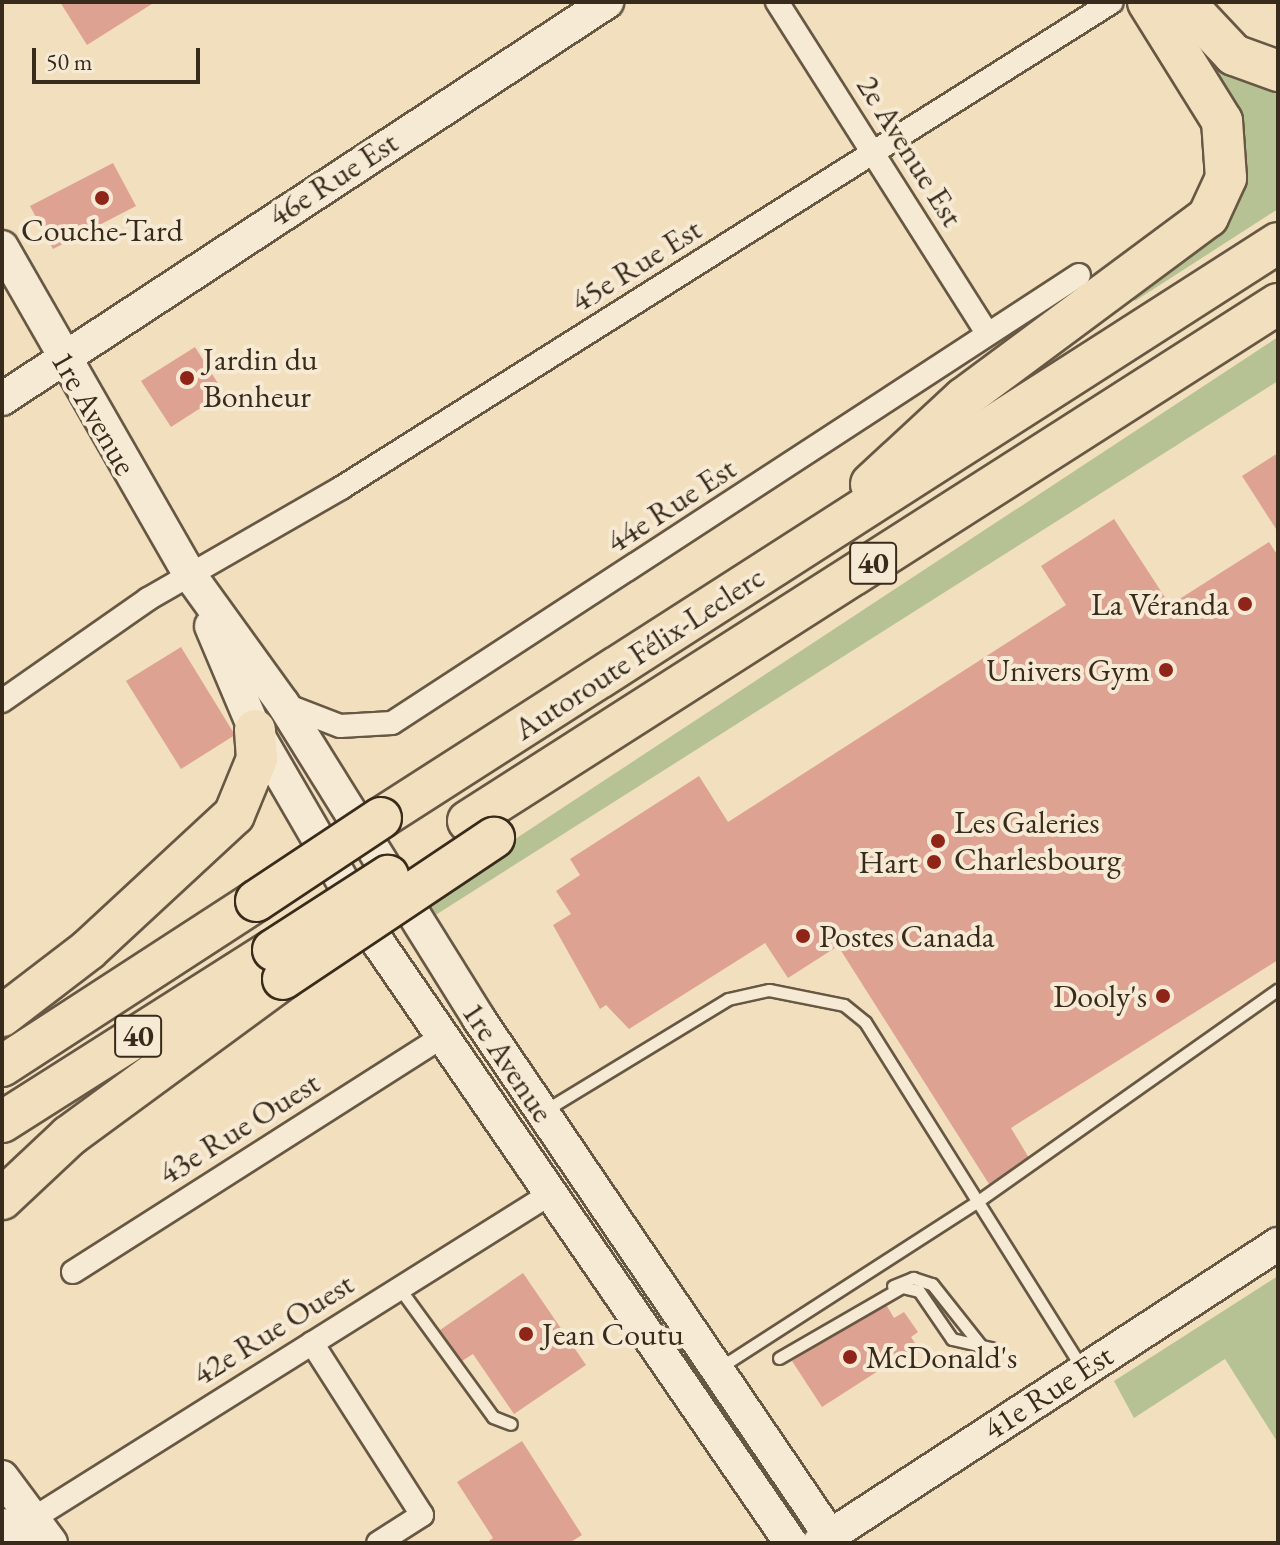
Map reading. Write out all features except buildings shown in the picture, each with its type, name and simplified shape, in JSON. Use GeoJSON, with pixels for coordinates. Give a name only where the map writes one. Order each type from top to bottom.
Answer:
{"type":"FeatureCollection","features":[{"type":"Feature","properties":{"kind":"highway"},"geometry":{"type":"LineString","coordinates":[[809,544],[964,398],[1208,217],[1226,178],[1222,121],[1148,2]]}},
{"type":"Feature","properties":{"kind":"highway"},"geometry":{"type":"LineString","coordinates":[[1184,2],[1234,55],[1278,71]]}},
{"type":"Feature","properties":{"kind":"highway","name":"Autoroute Félix-Leclerc"},"geometry":{"type":"LineString","coordinates":[[2,1066],[446,776],[1278,243]]}},
{"type":"Feature","properties":{"kind":"highway","name":"Autoroute Félix-Leclerc"},"geometry":{"type":"LineString","coordinates":[[2,1122],[278,965],[1034,460],[1278,304]]}},
{"type":"Feature","properties":{"kind":"highway"},"geometry":{"type":"LineString","coordinates":[[2,1016],[88,950],[234,815],[257,759],[269,717]]}},
{"type":"Feature","properties":{"kind":"highway"},"geometry":{"type":"LineString","coordinates":[[2,1199],[69,1136],[278,965]]}},
{"type":"Feature","properties":{"kind":"street","name":"46e Rue Est"},"geometry":{"type":"LineString","coordinates":[[2,399],[60,357],[607,2]]}},
{"type":"Feature","properties":{"kind":"street","name":"2e Avenue Est"},"geometry":{"type":"LineString","coordinates":[[777,2],[988,334]]}},
{"type":"Feature","properties":{"kind":"street","name":"45e Rue Est"},"geometry":{"type":"LineString","coordinates":[[2,701],[190,575],[874,153],[1112,2]]}},
{"type":"Feature","properties":{"kind":"street","name":"1re Avenue"},"geometry":{"type":"LineString","coordinates":[[2,247],[60,357],[190,575],[269,717],[439,1039],[791,1543]]}},
{"type":"Feature","properties":{"kind":"street","name":"44e Rue Est"},"geometry":{"type":"LineString","coordinates":[[269,717],[340,726],[392,723],[1079,275]]}},
{"type":"Feature","properties":{"kind":"street","name":"1re Avenue"},"geometry":{"type":"LineString","coordinates":[[269,717],[542,1112],[828,1540]]}},
{"type":"Feature","properties":{"kind":"street","name":"43e Rue Ouest"},"geometry":{"type":"LineString","coordinates":[[73,1272],[439,1039]]}},
{"type":"Feature","properties":{"kind":"street","name":"42e Rue Ouest"},"geometry":{"type":"LineString","coordinates":[[33,1535],[312,1343],[547,1196]]}},
{"type":"Feature","properties":{"kind":"street","name":"41e Rue Est"},"geometry":{"type":"LineString","coordinates":[[828,1540],[1083,1369],[1278,1244]]}},
{"type":"Feature","properties":{"kind":"street"},"geometry":{"type":"LineString","coordinates":[[312,1343],[422,1515],[378,1543]]}},
{"type":"Feature","properties":{"kind":"street"},"geometry":{"type":"LineString","coordinates":[[2,1477],[33,1535]]}},
{"type":"Feature","properties":{"kind":"street"},"geometry":{"type":"LineString","coordinates":[[2,1525],[33,1535]]}},
{"type":"Feature","properties":{"kind":"lane"},"geometry":{"type":"LineString","coordinates":[[714,1371],[978,1201],[1278,989]]}},
{"type":"Feature","properties":{"kind":"lane"},"geometry":{"type":"LineString","coordinates":[[542,1112],[728,999],[769,990],[844,1005],[865,1022],[1083,1369]]}},
{"type":"Feature","properties":{"kind":"lane"},"geometry":{"type":"LineString","coordinates":[[779,1358],[885,1291],[913,1278],[932,1284],[987,1348],[952,1339],[919,1291],[885,1291]]}},
{"type":"Feature","properties":{"kind":"lane"},"geometry":{"type":"LineString","coordinates":[[400,1289],[484,1407],[511,1424]]}},
{"type":"Feature","properties":{"kind":"green space"},"geometry":{"type":"Polygon","coordinates":[[[1180,27],[1278,90],[1278,209],[1135,301],[1131,294],[1222,208],[1180,27]]]}},
{"type":"Feature","properties":{"kind":"green space"},"geometry":{"type":"Polygon","coordinates":[[[1278,337],[1278,381],[434,916],[424,899],[1278,337]]]}},
{"type":"Feature","properties":{"kind":"green space"},"geometry":{"type":"Polygon","coordinates":[[[1278,1276],[1278,1443],[1225,1359],[1134,1418],[1114,1381],[1278,1276]]]}},
{"type":"Feature","properties":{"kind":"place","name":"Couche-Tard"},"geometry":{"type":"Point","coordinates":[102,198]}},
{"type":"Feature","properties":{"kind":"place","name":"Jardin du Bonheur"},"geometry":{"type":"Point","coordinates":[187,378]}},
{"type":"Feature","properties":{"kind":"place","name":"La Véranda"},"geometry":{"type":"Point","coordinates":[1245,604]}},
{"type":"Feature","properties":{"kind":"place","name":"Univers Gym"},"geometry":{"type":"Point","coordinates":[1166,670]}},
{"type":"Feature","properties":{"kind":"place","name":"Les Galeries Charlesbourg"},"geometry":{"type":"Point","coordinates":[938,841]}},
{"type":"Feature","properties":{"kind":"place","name":"Hart"},"geometry":{"type":"Point","coordinates":[934,862]}},
{"type":"Feature","properties":{"kind":"place","name":"Postes Canada"},"geometry":{"type":"Point","coordinates":[803,936]}},
{"type":"Feature","properties":{"kind":"place","name":"Dooly's"},"geometry":{"type":"Point","coordinates":[1163,996]}},
{"type":"Feature","properties":{"kind":"place","name":"Jean Coutu"},"geometry":{"type":"Point","coordinates":[526,1334]}},
{"type":"Feature","properties":{"kind":"place","name":"McDonald's"},"geometry":{"type":"Point","coordinates":[850,1357]}}]}
